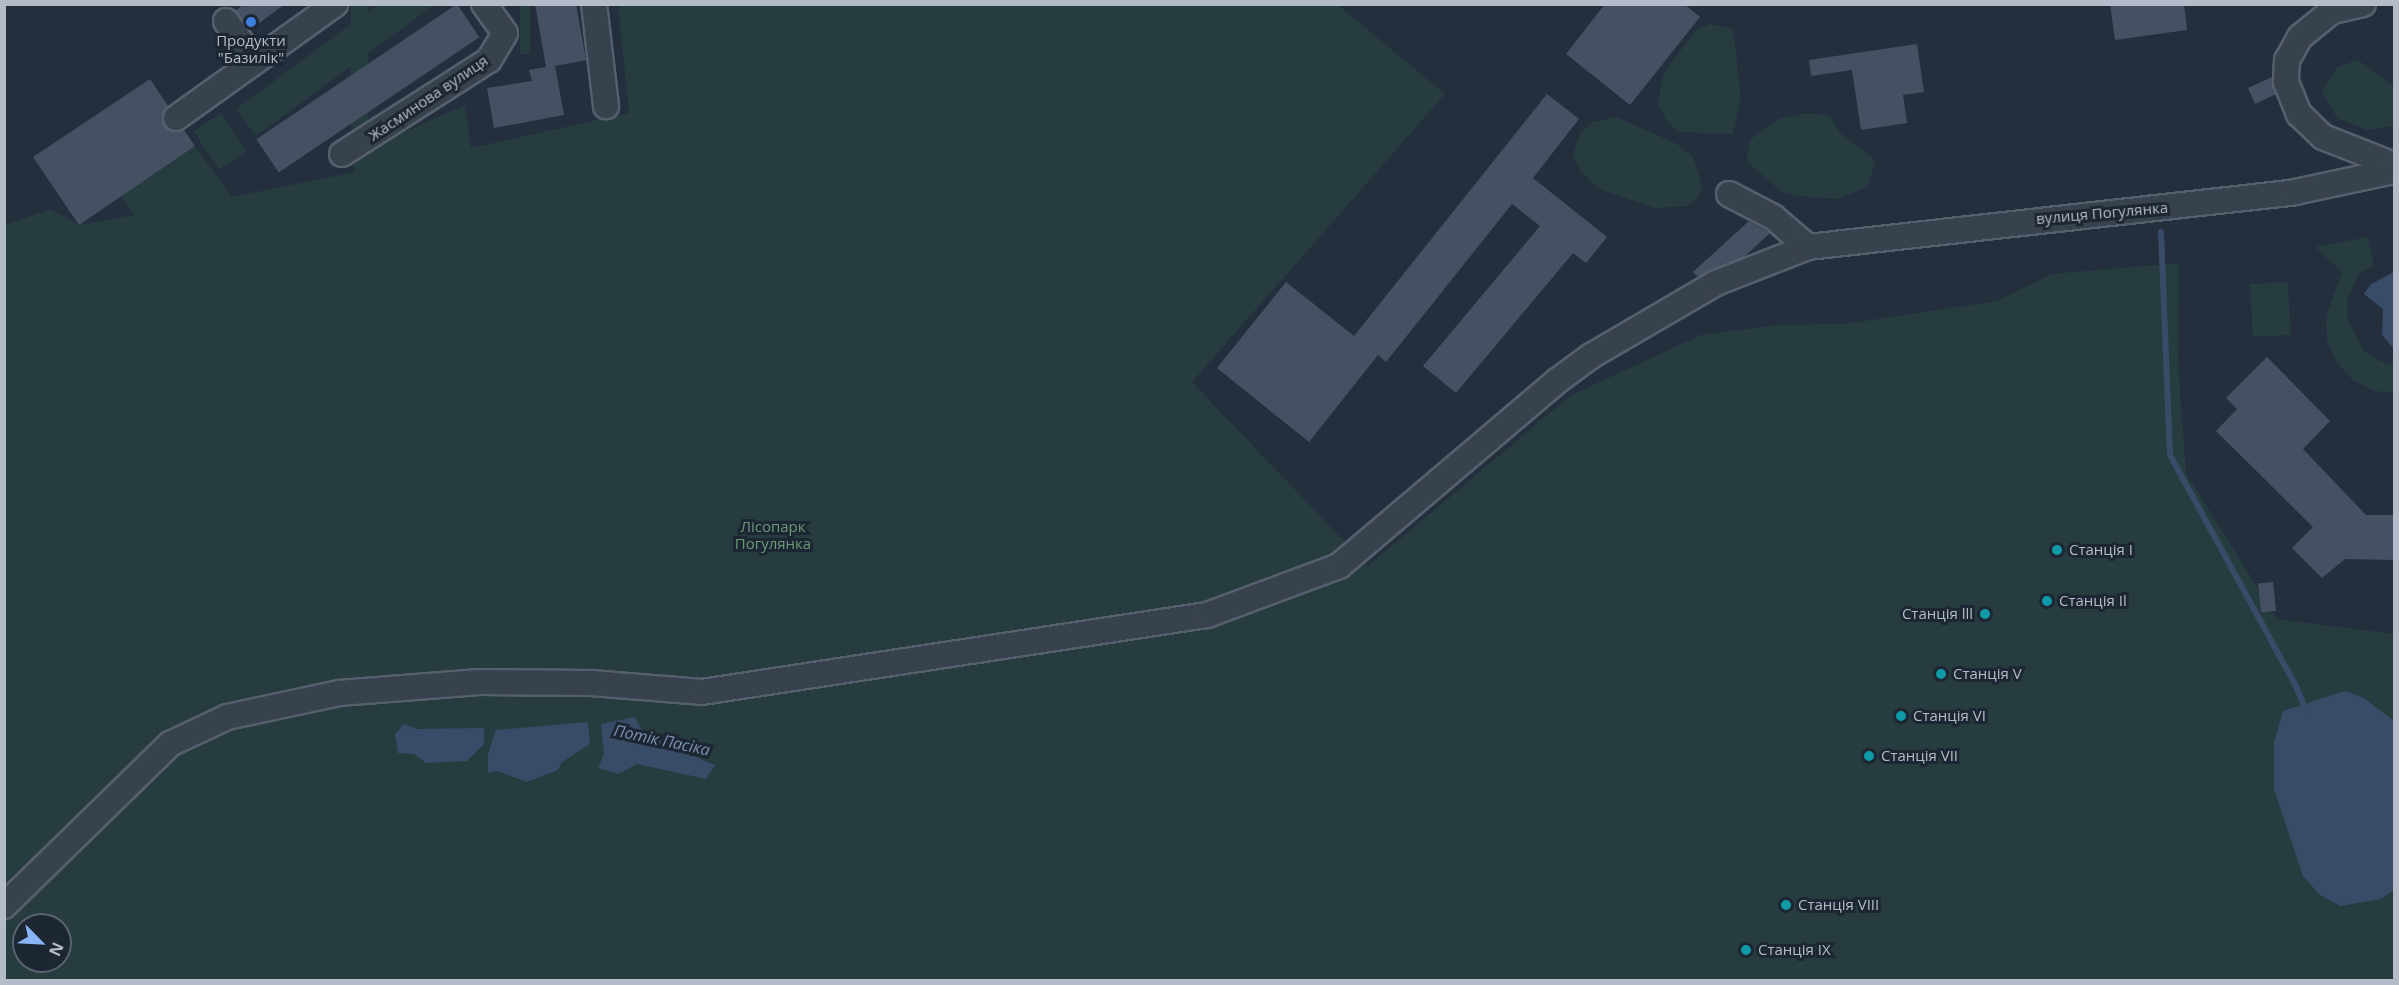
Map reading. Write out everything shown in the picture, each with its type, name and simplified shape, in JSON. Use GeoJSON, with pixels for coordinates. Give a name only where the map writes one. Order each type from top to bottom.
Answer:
{"type":"FeatureCollection","features":[{"type":"Feature","properties":{"kind":"street"},"geometry":{"type":"LineString","coordinates":[[176,118],[335,4]]}},
{"type":"Feature","properties":{"kind":"street","name":"Жасминова вулиця"},"geometry":{"type":"LineString","coordinates":[[342,154],[489,60],[505,33],[484,4]]}},
{"type":"Feature","properties":{"kind":"street"},"geometry":{"type":"LineString","coordinates":[[594,4],[606,106]]}},
{"type":"Feature","properties":{"kind":"street"},"geometry":{"type":"LineString","coordinates":[[2363,4],[2332,11],[2300,37],[2287,60],[2286,82],[2299,114],[2323,137],[2394,165]]}},
{"type":"Feature","properties":{"kind":"street"},"geometry":{"type":"LineString","coordinates":[[226,21],[255,62]]}},
{"type":"Feature","properties":{"kind":"street","name":"вулиця Погулянка"},"geometry":{"type":"LineString","coordinates":[[4,906],[170,744],[227,717],[339,693],[480,682],[591,683],[702,692],[1207,615],[1339,566],[1557,381],[1591,357],[1716,283],[1808,247],[2295,192],[2394,171]]}},
{"type":"Feature","properties":{"kind":"street"},"geometry":{"type":"LineString","coordinates":[[1729,194],[1773,217],[1808,247]]}},
{"type":"Feature","properties":{"kind":"green space"},"geometry":{"type":"Polygon","coordinates":[[[351,5],[368,5],[368,162],[351,162],[351,5]]]}},
{"type":"Feature","properties":{"kind":"green space"},"geometry":{"type":"Polygon","coordinates":[[[377,5],[434,5],[256,136],[236,109],[377,5]]]}},
{"type":"Feature","properties":{"kind":"green space"},"geometry":{"type":"Polygon","coordinates":[[[520,5],[530,5],[530,54],[520,54],[520,5]]]}},
{"type":"Feature","properties":{"kind":"green space","name":"Лісопарк Погулянка"},"geometry":{"type":"Polygon","coordinates":[[[618,5],[1338,5],[1445,94],[1192,382],[1368,566],[1571,395],[1701,335],[1778,325],[1845,324],[1997,301],[2052,274],[2179,263],[2178,364],[2186,473],[2277,619],[2394,634],[2394,980],[5,980],[4,225],[51,209],[79,225],[134,215],[121,196],[195,146],[232,197],[355,172],[351,156],[465,105],[471,148],[629,113],[618,5]]]}},
{"type":"Feature","properties":{"kind":"green space"},"geometry":{"type":"Polygon","coordinates":[[[1709,24],[1733,29],[1741,98],[1733,134],[1679,132],[1667,122],[1658,103],[1662,79],[1669,65],[1696,31],[1709,24]]]}},
{"type":"Feature","properties":{"kind":"green space"},"geometry":{"type":"Polygon","coordinates":[[[2358,60],[2394,87],[2394,126],[2367,130],[2337,118],[2322,91],[2337,67],[2358,60]]]}},
{"type":"Feature","properties":{"kind":"green space"},"geometry":{"type":"Polygon","coordinates":[[[221,113],[247,151],[219,170],[194,131],[221,113]]]}},
{"type":"Feature","properties":{"kind":"green space"},"geometry":{"type":"Polygon","coordinates":[[[1807,113],[1830,116],[1840,133],[1875,160],[1868,186],[1839,199],[1798,196],[1782,192],[1746,161],[1751,139],[1778,119],[1807,113]]]}},
{"type":"Feature","properties":{"kind":"green space"},"geometry":{"type":"Polygon","coordinates":[[[1616,117],[1677,144],[1693,157],[1703,189],[1696,199],[1688,206],[1654,208],[1599,189],[1581,172],[1573,155],[1580,133],[1593,122],[1616,117]]]}},
{"type":"Feature","properties":{"kind":"green space"},"geometry":{"type":"Polygon","coordinates":[[[2368,237],[2374,266],[2360,272],[2347,300],[2347,318],[2363,349],[2377,360],[2394,365],[2394,393],[2375,391],[2353,380],[2337,363],[2327,341],[2326,317],[2342,272],[2315,247],[2368,237]]]}},
{"type":"Feature","properties":{"kind":"green space"},"geometry":{"type":"Polygon","coordinates":[[[2288,282],[2291,335],[2253,337],[2250,284],[2288,282]]]}},
{"type":"Feature","properties":{"kind":"water"},"geometry":{"type":"Polygon","coordinates":[[[2394,272],[2394,349],[2382,335],[2383,309],[2364,294],[2371,284],[2394,272]]]}},
{"type":"Feature","properties":{"kind":"water"},"geometry":{"type":"Polygon","coordinates":[[[2345,691],[2364,698],[2394,721],[2394,890],[2381,899],[2340,906],[2320,895],[2303,876],[2274,789],[2274,742],[2283,711],[2345,691]]]}},
{"type":"Feature","properties":{"kind":"water"},"geometry":{"type":"Polygon","coordinates":[[[635,717],[644,735],[715,765],[706,779],[637,764],[618,774],[598,768],[604,754],[601,724],[635,717]]]}},
{"type":"Feature","properties":{"kind":"water"},"geometry":{"type":"Polygon","coordinates":[[[588,722],[590,744],[562,762],[558,770],[527,782],[497,771],[488,773],[488,754],[496,730],[588,722]]]}},
{"type":"Feature","properties":{"kind":"water"},"geometry":{"type":"Polygon","coordinates":[[[404,724],[417,729],[484,728],[484,744],[467,761],[426,763],[414,754],[398,753],[395,734],[404,724]]]}},
{"type":"Feature","properties":{"kind":"building","name":"Продукти \"Базилік\""},"geometry":{"type":"Polygon","coordinates":[[[244,4],[285,4],[250,30],[235,11],[244,4]]]}},
{"type":"Feature","properties":{"kind":"building"},"geometry":{"type":"Polygon","coordinates":[[[457,4],[479,37],[279,172],[256,139],[457,4]]]}},
{"type":"Feature","properties":{"kind":"building"},"geometry":{"type":"Polygon","coordinates":[[[535,4],[576,4],[586,60],[555,66],[564,115],[494,128],[487,88],[532,81],[529,70],[546,67],[535,4]]]}},
{"type":"Feature","properties":{"kind":"building"},"geometry":{"type":"Polygon","coordinates":[[[1605,4],[1684,4],[1700,17],[1630,105],[1566,54],[1605,4]]]}},
{"type":"Feature","properties":{"kind":"building"},"geometry":{"type":"Polygon","coordinates":[[[2110,4],[2184,4],[2187,30],[2115,40],[2110,4]]]}},
{"type":"Feature","properties":{"kind":"building"},"geometry":{"type":"Polygon","coordinates":[[[1917,44],[1924,92],[1903,95],[1907,123],[1861,130],[1852,70],[1811,76],[1809,60],[1917,44]]]}},
{"type":"Feature","properties":{"kind":"building"},"geometry":{"type":"Polygon","coordinates":[[[2272,77],[2276,94],[2255,104],[2248,88],[2272,77]]]}},
{"type":"Feature","properties":{"kind":"building"},"geometry":{"type":"Polygon","coordinates":[[[150,79],[168,106],[163,113],[164,126],[171,131],[184,130],[195,146],[79,225],[33,157],[150,79]]]}},
{"type":"Feature","properties":{"kind":"building"},"geometry":{"type":"Polygon","coordinates":[[[1547,94],[1579,119],[1533,178],[1607,237],[1586,263],[1573,253],[1456,393],[1423,366],[1540,226],[1512,204],[1386,362],[1378,355],[1309,442],[1217,368],[1286,282],[1354,336],[1547,94]]]}},
{"type":"Feature","properties":{"kind":"building"},"geometry":{"type":"Polygon","coordinates":[[[1749,221],[1770,233],[1744,257],[1698,277],[1693,272],[1749,221]]]}},
{"type":"Feature","properties":{"kind":"building"},"geometry":{"type":"Polygon","coordinates":[[[2267,357],[2330,421],[2303,449],[2366,515],[2394,515],[2394,560],[2345,559],[2322,578],[2292,548],[2313,527],[2216,431],[2237,409],[2226,398],[2267,357]]]}},
{"type":"Feature","properties":{"kind":"building"},"geometry":{"type":"Polygon","coordinates":[[[2273,582],[2276,611],[2261,612],[2258,584],[2273,582]]]}},
{"type":"Feature","properties":{"kind":"waterway"},"geometry":{"type":"LineString","coordinates":[[2161,232],[2170,455],[2295,684],[2306,710]]}},
{"type":"Feature","properties":{"kind":"place","name":"Продукти \"Базилік\""},"geometry":{"type":"Point","coordinates":[251,22]}},
{"type":"Feature","properties":{"kind":"place","name":"Cтанція I"},"geometry":{"type":"Point","coordinates":[2057,550]}},
{"type":"Feature","properties":{"kind":"place","name":"Cтанція Il"},"geometry":{"type":"Point","coordinates":[2047,601]}},
{"type":"Feature","properties":{"kind":"place","name":"Cтанція lll"},"geometry":{"type":"Point","coordinates":[1985,614]}},
{"type":"Feature","properties":{"kind":"place","name":"Cтанція V"},"geometry":{"type":"Point","coordinates":[1941,674]}},
{"type":"Feature","properties":{"kind":"place","name":"Станція VI"},"geometry":{"type":"Point","coordinates":[1901,716]}},
{"type":"Feature","properties":{"kind":"place","name":"Станція VII"},"geometry":{"type":"Point","coordinates":[1869,756]}},
{"type":"Feature","properties":{"kind":"place","name":"Cтанція VIII"},"geometry":{"type":"Point","coordinates":[1786,905]}},
{"type":"Feature","properties":{"kind":"place","name":"Cтанція IX"},"geometry":{"type":"Point","coordinates":[1746,950]}},
{"type":"Feature","properties":{"kind":"water label","name":"Потік Пасіка"},"geometry":{"type":"Point","coordinates":[662,740]}}]}
